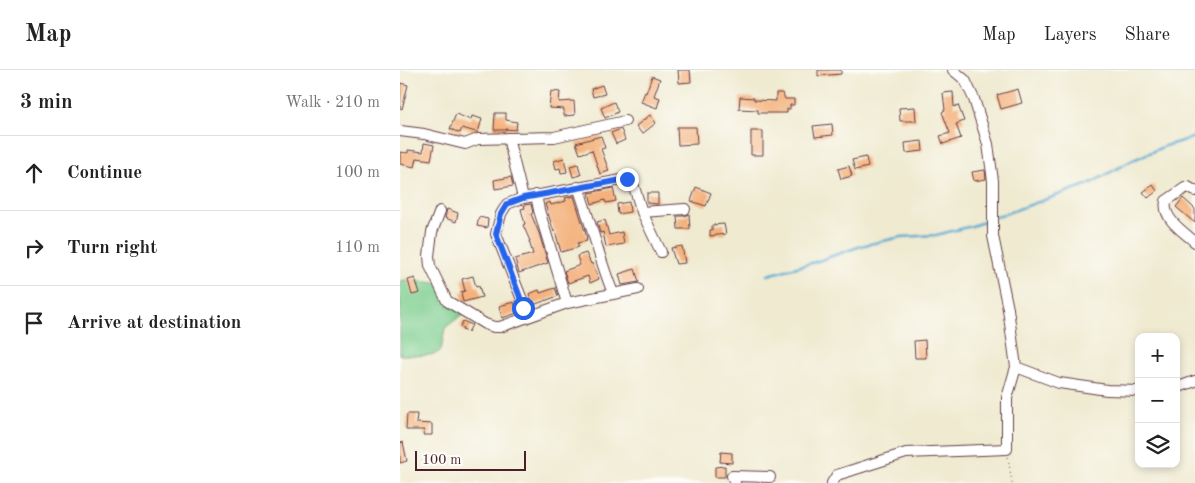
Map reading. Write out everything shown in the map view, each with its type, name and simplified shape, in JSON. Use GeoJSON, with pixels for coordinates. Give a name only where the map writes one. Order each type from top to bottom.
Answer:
{"type":"FeatureCollection","features":[{"type":"Feature","properties":{"kind":"street"},"geometry":{"type":"LineString","coordinates":[[832,483],[837,475],[906,453],[1007,449],[1007,398],[1016,367],[1008,310],[993,236],[993,181],[988,144],[974,99],[965,80],[953,70]]}},
{"type":"Feature","properties":{"kind":"street"},"geometry":{"type":"LineString","coordinates":[[400,131],[424,134],[465,144],[478,139],[554,137],[625,121]]}},
{"type":"Feature","properties":{"kind":"street"},"geometry":{"type":"LineString","coordinates":[[508,138],[523,198]]}},
{"type":"Feature","properties":{"kind":"street"},"geometry":{"type":"LineString","coordinates":[[526,318],[496,234],[501,214],[507,204],[536,195],[627,179],[634,188],[642,212],[660,252]]}},
{"type":"Feature","properties":{"kind":"street"},"geometry":{"type":"LineString","coordinates":[[578,187],[613,293]]}},
{"type":"Feature","properties":{"kind":"street"},"geometry":{"type":"LineString","coordinates":[[1195,191],[1188,187],[1185,188],[1166,201],[1165,206],[1173,222],[1195,242]]}},
{"type":"Feature","properties":{"kind":"street"},"geometry":{"type":"LineString","coordinates":[[536,195],[567,303]]}},
{"type":"Feature","properties":{"kind":"street"},"geometry":{"type":"LineString","coordinates":[[642,212],[685,209]]}},
{"type":"Feature","properties":{"kind":"street"},"geometry":{"type":"LineString","coordinates":[[440,211],[432,232],[429,256],[430,266],[447,301],[485,324],[500,327],[567,303],[638,289]]}},
{"type":"Feature","properties":{"kind":"street"},"geometry":{"type":"LineString","coordinates":[[1016,367],[1059,383],[1107,390],[1135,391]]}},
{"type":"Feature","properties":{"kind":"street"},"geometry":{"type":"LineString","coordinates":[[1180,387],[1195,381]]}},
{"type":"Feature","properties":{"kind":"street"},"geometry":{"type":"LineString","coordinates":[[735,483],[732,476],[770,477]]}},
{"type":"Feature","properties":{"kind":"path"},"geometry":{"type":"LineString","coordinates":[[1007,449],[1012,483]]}},
{"type":"Feature","properties":{"kind":"green space"},"geometry":{"type":"Polygon","coordinates":[[[400,281],[447,284],[463,314],[445,328],[441,351],[432,355],[400,355],[400,281]]]}},
{"type":"Feature","properties":{"kind":"building"},"geometry":{"type":"Polygon","coordinates":[[[678,70],[690,70],[691,82],[679,83],[678,70]]]}},
{"type":"Feature","properties":{"kind":"building"},"geometry":{"type":"Polygon","coordinates":[[[818,70],[841,70],[841,74],[818,76],[818,70]]]}},
{"type":"Feature","properties":{"kind":"building"},"geometry":{"type":"Polygon","coordinates":[[[652,76],[660,79],[654,96],[660,98],[657,108],[641,102],[652,76]]]}},
{"type":"Feature","properties":{"kind":"building"},"geometry":{"type":"Polygon","coordinates":[[[400,83],[408,85],[402,109],[400,108],[400,83]]]}},
{"type":"Feature","properties":{"kind":"building"},"geometry":{"type":"Polygon","coordinates":[[[602,85],[605,94],[593,97],[591,89],[602,85]]]}},
{"type":"Feature","properties":{"kind":"building"},"geometry":{"type":"Polygon","coordinates":[[[1018,89],[1022,103],[1001,109],[997,95],[1018,89]]]}},
{"type":"Feature","properties":{"kind":"building"},"geometry":{"type":"Polygon","coordinates":[[[551,91],[560,92],[559,102],[574,101],[575,115],[564,116],[564,109],[549,108],[551,91]]]}},
{"type":"Feature","properties":{"kind":"building"},"geometry":{"type":"Polygon","coordinates":[[[953,92],[954,107],[958,105],[964,121],[956,124],[961,138],[943,144],[940,136],[950,133],[942,112],[945,110],[943,93],[953,92]]]}},
{"type":"Feature","properties":{"kind":"building"},"geometry":{"type":"Polygon","coordinates":[[[776,93],[782,93],[785,99],[794,99],[794,105],[790,105],[787,113],[758,113],[758,110],[739,109],[740,97],[776,101],[776,93]]]}},
{"type":"Feature","properties":{"kind":"building"},"geometry":{"type":"Polygon","coordinates":[[[614,102],[618,112],[605,118],[601,108],[614,102]]]}},
{"type":"Feature","properties":{"kind":"building"},"geometry":{"type":"Polygon","coordinates":[[[915,107],[916,121],[900,121],[899,108],[915,107]]]}},
{"type":"Feature","properties":{"kind":"building"},"geometry":{"type":"Polygon","coordinates":[[[495,113],[506,113],[506,120],[517,122],[516,130],[494,130],[495,113]]]}},
{"type":"Feature","properties":{"kind":"building"},"geometry":{"type":"Polygon","coordinates":[[[456,114],[471,120],[472,116],[482,119],[478,132],[462,128],[460,133],[450,129],[456,114]]]}},
{"type":"Feature","properties":{"kind":"building"},"geometry":{"type":"Polygon","coordinates":[[[650,115],[656,123],[642,134],[636,126],[650,115]]]}},
{"type":"Feature","properties":{"kind":"building"},"geometry":{"type":"Polygon","coordinates":[[[832,124],[833,135],[815,137],[813,126],[832,124]]]}},
{"type":"Feature","properties":{"kind":"building"},"geometry":{"type":"Polygon","coordinates":[[[677,127],[696,127],[697,144],[678,145],[677,127]]]}},
{"type":"Feature","properties":{"kind":"building"},"geometry":{"type":"Polygon","coordinates":[[[621,129],[625,140],[616,144],[611,133],[621,129]]]}},
{"type":"Feature","properties":{"kind":"building"},"geometry":{"type":"Polygon","coordinates":[[[751,131],[763,131],[763,155],[751,155],[751,131]]]}},
{"type":"Feature","properties":{"kind":"building"},"geometry":{"type":"Polygon","coordinates":[[[601,136],[605,148],[601,149],[609,171],[600,174],[592,150],[580,154],[576,143],[601,136]]]}},
{"type":"Feature","properties":{"kind":"building"},"geometry":{"type":"Polygon","coordinates":[[[922,141],[923,151],[906,153],[905,143],[922,141]]]}},
{"type":"Feature","properties":{"kind":"building"},"geometry":{"type":"Polygon","coordinates":[[[424,143],[434,145],[431,160],[417,158],[415,167],[400,164],[400,152],[408,153],[408,150],[423,152],[424,143]]]}},
{"type":"Feature","properties":{"kind":"building"},"geometry":{"type":"Polygon","coordinates":[[[866,157],[868,167],[855,170],[852,160],[866,157]]]}},
{"type":"Feature","properties":{"kind":"building"},"geometry":{"type":"Polygon","coordinates":[[[564,158],[567,172],[561,173],[560,168],[556,169],[554,161],[564,158]]]}},
{"type":"Feature","properties":{"kind":"building"},"geometry":{"type":"Polygon","coordinates":[[[578,164],[581,175],[573,177],[570,166],[578,164]]]}},
{"type":"Feature","properties":{"kind":"building"},"geometry":{"type":"Polygon","coordinates":[[[849,166],[852,176],[841,179],[838,169],[849,166]]]}},
{"type":"Feature","properties":{"kind":"building"},"geometry":{"type":"Polygon","coordinates":[[[985,170],[986,179],[974,181],[972,172],[985,170]]]}},
{"type":"Feature","properties":{"kind":"building"},"geometry":{"type":"Polygon","coordinates":[[[511,177],[513,186],[495,189],[494,180],[511,177]]]}},
{"type":"Feature","properties":{"kind":"building"},"geometry":{"type":"Polygon","coordinates":[[[1153,185],[1157,191],[1148,198],[1143,192],[1153,185]]]}},
{"type":"Feature","properties":{"kind":"building"},"geometry":{"type":"Polygon","coordinates":[[[696,187],[711,193],[706,206],[691,201],[696,187]]]}},
{"type":"Feature","properties":{"kind":"building"},"geometry":{"type":"Polygon","coordinates":[[[613,188],[616,201],[606,203],[605,200],[592,204],[589,193],[613,188]]]}},
{"type":"Feature","properties":{"kind":"building"},"geometry":{"type":"Polygon","coordinates":[[[647,193],[658,193],[658,204],[647,203],[647,193]]]}},
{"type":"Feature","properties":{"kind":"building"},"geometry":{"type":"Polygon","coordinates":[[[574,196],[587,241],[577,243],[579,247],[561,252],[545,204],[550,202],[551,205],[566,201],[565,198],[574,196]]]}},
{"type":"Feature","properties":{"kind":"building"},"geometry":{"type":"Polygon","coordinates":[[[1183,198],[1195,209],[1195,223],[1176,207],[1183,198]]]}},
{"type":"Feature","properties":{"kind":"building"},"geometry":{"type":"Polygon","coordinates":[[[629,202],[630,212],[618,214],[617,204],[629,202]]]}},
{"type":"Feature","properties":{"kind":"building"},"geometry":{"type":"Polygon","coordinates":[[[531,204],[533,213],[531,214],[548,263],[519,273],[515,259],[533,254],[523,225],[525,224],[521,209],[525,208],[524,205],[531,204]]]}},
{"type":"Feature","properties":{"kind":"building"},"geometry":{"type":"Polygon","coordinates":[[[447,209],[458,213],[456,222],[445,218],[447,209]]]}},
{"type":"Feature","properties":{"kind":"building"},"geometry":{"type":"Polygon","coordinates":[[[689,214],[690,229],[678,229],[677,216],[689,214]]]}},
{"type":"Feature","properties":{"kind":"building"},"geometry":{"type":"Polygon","coordinates":[[[479,217],[488,219],[487,228],[477,226],[479,217]]]}},
{"type":"Feature","properties":{"kind":"building"},"geometry":{"type":"Polygon","coordinates":[[[605,220],[609,235],[622,232],[624,244],[606,247],[603,232],[600,233],[597,222],[605,220]]]}},
{"type":"Feature","properties":{"kind":"building"},"geometry":{"type":"Polygon","coordinates":[[[724,224],[726,234],[710,236],[712,225],[724,224]]]}},
{"type":"Feature","properties":{"kind":"building"},"geometry":{"type":"Polygon","coordinates":[[[682,246],[685,263],[676,264],[671,248],[682,246]]]}},
{"type":"Feature","properties":{"kind":"building"},"geometry":{"type":"Polygon","coordinates":[[[586,253],[599,279],[590,283],[588,276],[568,283],[564,271],[580,265],[577,256],[586,253]]]}},
{"type":"Feature","properties":{"kind":"building"},"geometry":{"type":"Polygon","coordinates":[[[635,269],[639,282],[622,285],[619,274],[635,269]]]}},
{"type":"Feature","properties":{"kind":"building"},"geometry":{"type":"Polygon","coordinates":[[[473,276],[476,287],[479,286],[482,297],[463,302],[461,292],[465,291],[462,279],[473,276]]]}},
{"type":"Feature","properties":{"kind":"building"},"geometry":{"type":"Polygon","coordinates":[[[415,278],[420,293],[412,295],[408,280],[415,278]]]}},
{"type":"Feature","properties":{"kind":"building"},"geometry":{"type":"Polygon","coordinates":[[[555,288],[558,296],[533,305],[529,294],[539,290],[540,293],[555,288]]]}},
{"type":"Feature","properties":{"kind":"building"},"geometry":{"type":"Polygon","coordinates":[[[514,302],[517,313],[502,318],[499,306],[514,302]]]}},
{"type":"Feature","properties":{"kind":"building"},"geometry":{"type":"Polygon","coordinates":[[[463,321],[472,325],[468,332],[460,327],[463,321]]]}},
{"type":"Feature","properties":{"kind":"building"},"geometry":{"type":"Polygon","coordinates":[[[925,340],[926,358],[915,358],[914,341],[925,340]]]}},
{"type":"Feature","properties":{"kind":"building"},"geometry":{"type":"Polygon","coordinates":[[[407,414],[417,414],[416,423],[432,424],[432,435],[423,435],[424,430],[406,430],[407,414]]]}},
{"type":"Feature","properties":{"kind":"building"},"geometry":{"type":"Polygon","coordinates":[[[403,442],[407,461],[400,463],[400,443],[403,442]]]}},
{"type":"Feature","properties":{"kind":"building"},"geometry":{"type":"Polygon","coordinates":[[[721,452],[732,453],[732,463],[720,462],[721,452]]]}},
{"type":"Feature","properties":{"kind":"building"},"geometry":{"type":"Polygon","coordinates":[[[725,466],[725,477],[715,477],[715,467],[725,466]]]}},
{"type":"Feature","properties":{"kind":"waterway"},"geometry":{"type":"LineString","coordinates":[[996,217],[1089,184],[1131,161],[1165,146],[1195,137]]}},
{"type":"Feature","properties":{"kind":"waterway"},"geometry":{"type":"LineString","coordinates":[[768,275],[815,262],[861,246],[901,237],[936,235],[991,219]]}},
{"type":"Feature","properties":{"kind":"route"},"geometry":{"type":"LineString","coordinates":[[523,308],[496,234],[501,214],[507,204],[523,198],[627,179]]}}]}
